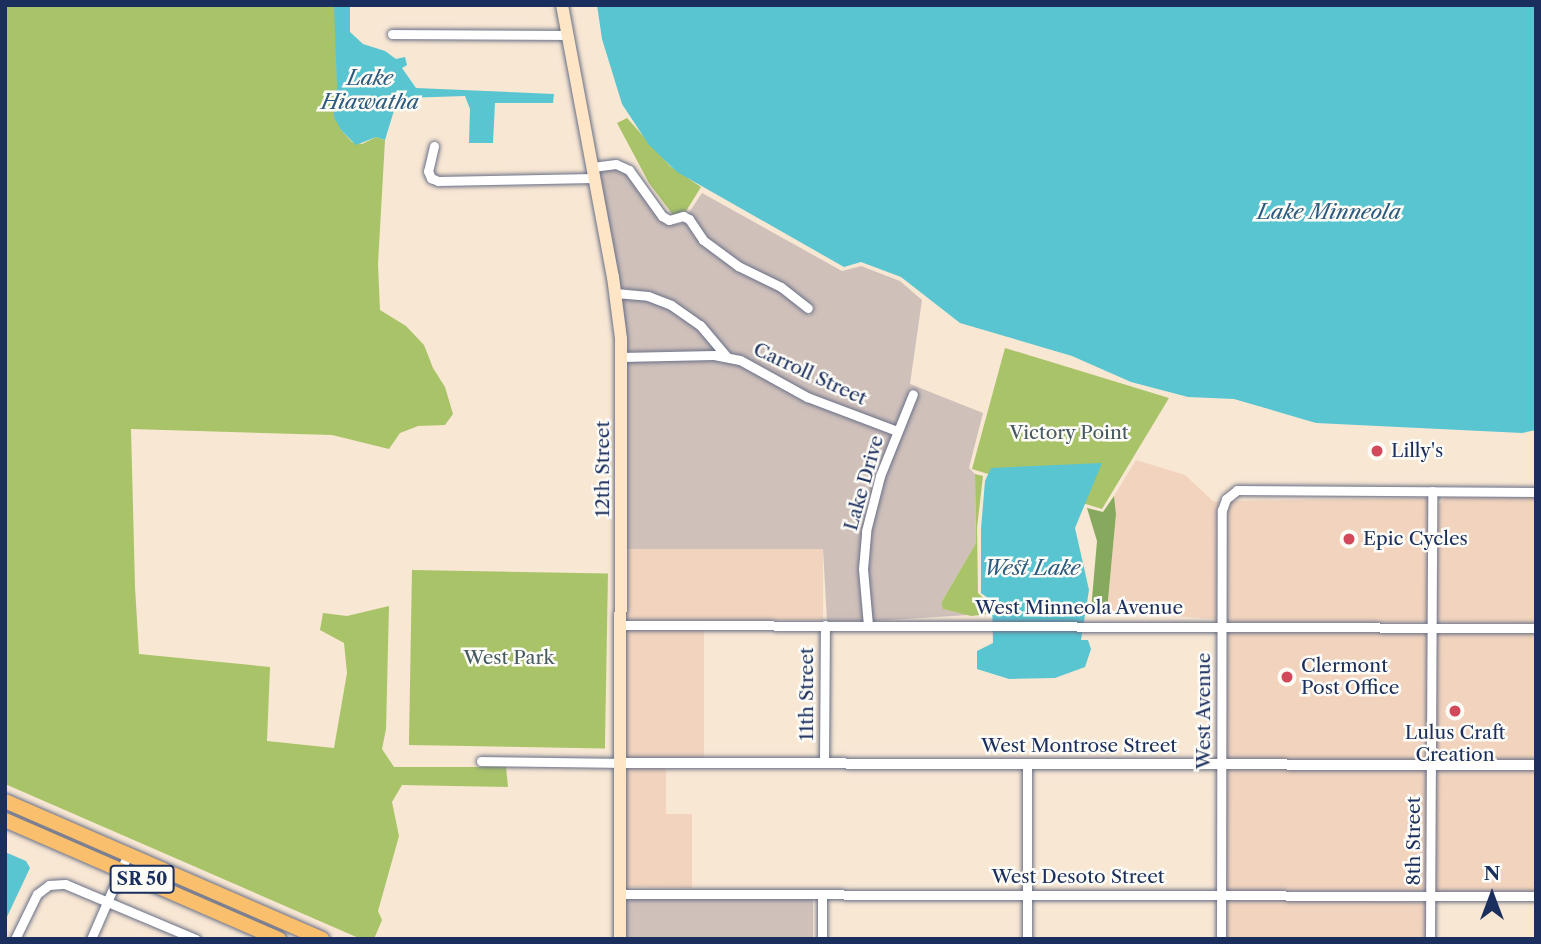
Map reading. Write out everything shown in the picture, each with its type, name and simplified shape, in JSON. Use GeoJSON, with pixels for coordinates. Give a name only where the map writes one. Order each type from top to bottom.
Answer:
{"type":"FeatureCollection","features":[{"type":"Feature","properties":{"kind":"highway","name":"SR 50"},"geometry":{"type":"LineString","coordinates":[[5,801],[322,939]]}},
{"type":"Feature","properties":{"kind":"highway","name":"SR 50"},"geometry":{"type":"LineString","coordinates":[[5,820],[279,939]]}},
{"type":"Feature","properties":{"kind":"main road","name":"12th Street"},"geometry":{"type":"LineString","coordinates":[[562,5],[615,293],[622,357],[623,763],[620,939]]}},
{"type":"Feature","properties":{"kind":"street"},"geometry":{"type":"LineString","coordinates":[[392,34],[567,35]]}},
{"type":"Feature","properties":{"kind":"street"},"geometry":{"type":"LineString","coordinates":[[434,146],[428,171],[431,178],[438,181],[593,172],[616,164],[629,170],[663,216],[669,220],[682,216],[689,219],[703,240],[738,266],[781,286],[808,309]]}},
{"type":"Feature","properties":{"kind":"street"},"geometry":{"type":"LineString","coordinates":[[615,293],[648,296],[671,305],[700,325],[727,356]]}},
{"type":"Feature","properties":{"kind":"street","name":"Carroll Street"},"geometry":{"type":"LineString","coordinates":[[622,357],[727,356],[750,365],[807,397],[897,431]]}},
{"type":"Feature","properties":{"kind":"street","name":"Lake Drive"},"geometry":{"type":"LineString","coordinates":[[868,625],[863,569],[866,531],[880,476],[913,394]]}},
{"type":"Feature","properties":{"kind":"street","name":"West Avenue"},"geometry":{"type":"LineString","coordinates":[[1221,939],[1222,510],[1226,499],[1237,491],[1432,491]]}},
{"type":"Feature","properties":{"kind":"street"},"geometry":{"type":"LineString","coordinates":[[1432,491],[1536,492]]}},
{"type":"Feature","properties":{"kind":"street","name":"8th Street"},"geometry":{"type":"LineString","coordinates":[[1430,939],[1432,491]]}},
{"type":"Feature","properties":{"kind":"street","name":"West Minneola Avenue"},"geometry":{"type":"LineString","coordinates":[[622,625],[1536,628]]}},
{"type":"Feature","properties":{"kind":"street","name":"11th Street"},"geometry":{"type":"LineString","coordinates":[[824,763],[825,625]]}},
{"type":"Feature","properties":{"kind":"street"},"geometry":{"type":"LineString","coordinates":[[481,761],[623,763]]}},
{"type":"Feature","properties":{"kind":"street","name":"West Montrose Street"},"geometry":{"type":"LineString","coordinates":[[623,763],[1536,765]]}},
{"type":"Feature","properties":{"kind":"street"},"geometry":{"type":"LineString","coordinates":[[1027,764],[1027,939]]}},
{"type":"Feature","properties":{"kind":"street"},"geometry":{"type":"LineString","coordinates":[[90,939],[128,854]]}},
{"type":"Feature","properties":{"kind":"street"},"geometry":{"type":"LineString","coordinates":[[15,939],[37,894],[49,885],[74,885],[196,939]]}},
{"type":"Feature","properties":{"kind":"street","name":"West Desoto Street"},"geometry":{"type":"LineString","coordinates":[[620,894],[1536,896]]}},
{"type":"Feature","properties":{"kind":"street"},"geometry":{"type":"LineString","coordinates":[[822,894],[822,939]]}},
{"type":"Feature","properties":{"kind":"street"},"geometry":{"type":"LineString","coordinates":[[167,939],[172,928]]}},
{"type":"Feature","properties":{"kind":"shaded area"},"geometry":{"type":"Polygon","coordinates":[[[616,169],[627,174],[661,221],[670,225],[686,223],[701,244],[735,270],[779,291],[809,315],[814,307],[783,283],[740,262],[706,237],[688,214],[702,193],[842,271],[861,266],[900,281],[922,300],[910,384],[983,413],[969,468],[975,474],[976,543],[941,603],[943,609],[969,615],[872,621],[867,569],[870,532],[884,478],[918,392],[911,389],[895,426],[809,393],[752,361],[729,352],[703,322],[672,301],[649,292],[619,288],[598,173],[616,169]]]}},
{"type":"Feature","properties":{"kind":"shaded area"},"geometry":{"type":"Polygon","coordinates":[[[620,298],[647,301],[669,309],[697,329],[717,351],[625,352],[620,298]]]}},
{"type":"Feature","properties":{"kind":"shaded area"},"geometry":{"type":"Polygon","coordinates":[[[714,360],[738,364],[806,401],[892,434],[876,475],[862,531],[859,569],[863,621],[827,621],[823,549],[626,549],[626,361],[714,360]]]}},
{"type":"Feature","properties":{"kind":"shaded area"},"geometry":{"type":"Polygon","coordinates":[[[1136,460],[1185,475],[1213,501],[1219,502],[1217,622],[1215,619],[1107,611],[1116,514],[1114,496],[1136,460]]]}},
{"type":"Feature","properties":{"kind":"shaded area"},"geometry":{"type":"Polygon","coordinates":[[[1445,497],[1536,497],[1536,623],[1436,622],[1439,505],[1445,497]]]}},
{"type":"Feature","properties":{"kind":"shaded area"},"geometry":{"type":"Polygon","coordinates":[[[1428,498],[1428,622],[1225,622],[1226,510],[1229,501],[1428,498]]]}},
{"type":"Feature","properties":{"kind":"shaded area"},"geometry":{"type":"Polygon","coordinates":[[[626,549],[823,549],[823,620],[626,620],[626,549]]]}},
{"type":"Feature","properties":{"kind":"shaded area"},"geometry":{"type":"Polygon","coordinates":[[[626,630],[704,630],[704,758],[626,758],[626,630]]]}},
{"type":"Feature","properties":{"kind":"shaded area"},"geometry":{"type":"Polygon","coordinates":[[[1225,631],[1428,631],[1428,760],[1225,760],[1225,631]]]}},
{"type":"Feature","properties":{"kind":"shaded area"},"geometry":{"type":"Polygon","coordinates":[[[1436,631],[1536,633],[1534,761],[1434,759],[1436,631]]]}},
{"type":"Feature","properties":{"kind":"shaded area"},"geometry":{"type":"Polygon","coordinates":[[[627,767],[666,768],[666,814],[692,814],[692,888],[624,887],[627,767]]]}},
{"type":"Feature","properties":{"kind":"shaded area"},"geometry":{"type":"Polygon","coordinates":[[[1225,768],[1427,768],[1427,891],[1225,891],[1225,768]]]}},
{"type":"Feature","properties":{"kind":"shaded area"},"geometry":{"type":"Polygon","coordinates":[[[1435,768],[1536,770],[1534,894],[1433,892],[1435,768]]]}},
{"type":"Feature","properties":{"kind":"shaded area"},"geometry":{"type":"Polygon","coordinates":[[[624,899],[813,899],[813,939],[624,939],[624,899]]]}},
{"type":"Feature","properties":{"kind":"shaded area"},"geometry":{"type":"Polygon","coordinates":[[[1225,899],[1427,903],[1426,939],[1224,939],[1225,899]]]}},
{"type":"Feature","properties":{"kind":"green space"},"geometry":{"type":"Polygon","coordinates":[[[5,5],[336,5],[337,89],[333,102],[341,130],[352,142],[362,144],[376,137],[385,140],[378,264],[380,310],[406,326],[424,345],[433,368],[445,387],[453,414],[445,425],[418,426],[400,433],[389,449],[332,435],[131,429],[135,587],[139,654],[270,667],[267,741],[334,748],[347,673],[344,643],[320,630],[323,613],[347,616],[389,606],[386,729],[382,749],[394,767],[506,767],[508,787],[402,785],[392,802],[399,836],[378,911],[382,920],[374,939],[361,939],[5,784],[5,5]]]}},
{"type":"Feature","properties":{"kind":"green space"},"geometry":{"type":"Polygon","coordinates":[[[627,118],[670,166],[701,187],[683,216],[676,219],[649,183],[617,123],[627,118]]]}},
{"type":"Feature","properties":{"kind":"green space","name":"Victory Point"},"geometry":{"type":"Polygon","coordinates":[[[1005,348],[1169,398],[1102,509],[972,469],[1005,348]]]}},
{"type":"Feature","properties":{"kind":"green space"},"geometry":{"type":"Polygon","coordinates":[[[975,474],[983,476],[977,528],[978,593],[989,603],[989,614],[971,616],[943,609],[941,603],[976,543],[975,474]]]}},
{"type":"Feature","properties":{"kind":"green space"},"geometry":{"type":"Polygon","coordinates":[[[1114,496],[1116,514],[1107,611],[1091,610],[1097,541],[1087,508],[1103,512],[1114,496]]]}},
{"type":"Feature","properties":{"kind":"green space","name":"West Park"},"geometry":{"type":"Polygon","coordinates":[[[412,570],[608,573],[605,748],[409,745],[412,570]]]}},
{"type":"Feature","properties":{"kind":"water","name":"Lake Hiawatha"},"geometry":{"type":"Polygon","coordinates":[[[334,5],[350,5],[350,32],[363,44],[385,51],[396,59],[405,57],[407,65],[402,68],[416,88],[554,94],[553,103],[495,103],[493,143],[469,143],[470,109],[465,96],[404,98],[396,104],[385,140],[376,137],[356,145],[341,130],[334,117],[334,93],[337,89],[334,5]]]}},
{"type":"Feature","properties":{"kind":"water","name":"Lake Minneola"},"geometry":{"type":"Polygon","coordinates":[[[597,5],[1536,5],[1536,430],[1522,433],[1316,423],[1234,399],[1188,397],[1131,382],[1072,356],[960,323],[901,277],[861,262],[844,267],[677,172],[649,145],[622,104],[602,39],[597,5]]]}},
{"type":"Feature","properties":{"kind":"water","name":"West Lake"},"geometry":{"type":"Polygon","coordinates":[[[1102,463],[1075,528],[1089,590],[1081,640],[1088,640],[1091,649],[1085,667],[1055,678],[1009,679],[977,669],[977,651],[993,643],[992,601],[981,593],[981,529],[985,481],[991,468],[1102,463]]]}},
{"type":"Feature","properties":{"kind":"water"},"geometry":{"type":"Polygon","coordinates":[[[5,852],[26,861],[30,868],[5,921],[5,852]]]}},
{"type":"Feature","properties":{"kind":"place","name":"Lilly's"},"geometry":{"type":"Point","coordinates":[1377,451]}},
{"type":"Feature","properties":{"kind":"place","name":"Epic Cycles"},"geometry":{"type":"Point","coordinates":[1349,539]}},
{"type":"Feature","properties":{"kind":"place","name":"Clermont Post Office"},"geometry":{"type":"Point","coordinates":[1287,677]}},
{"type":"Feature","properties":{"kind":"place","name":"Lulus Craft Creation"},"geometry":{"type":"Point","coordinates":[1455,711]}}]}
